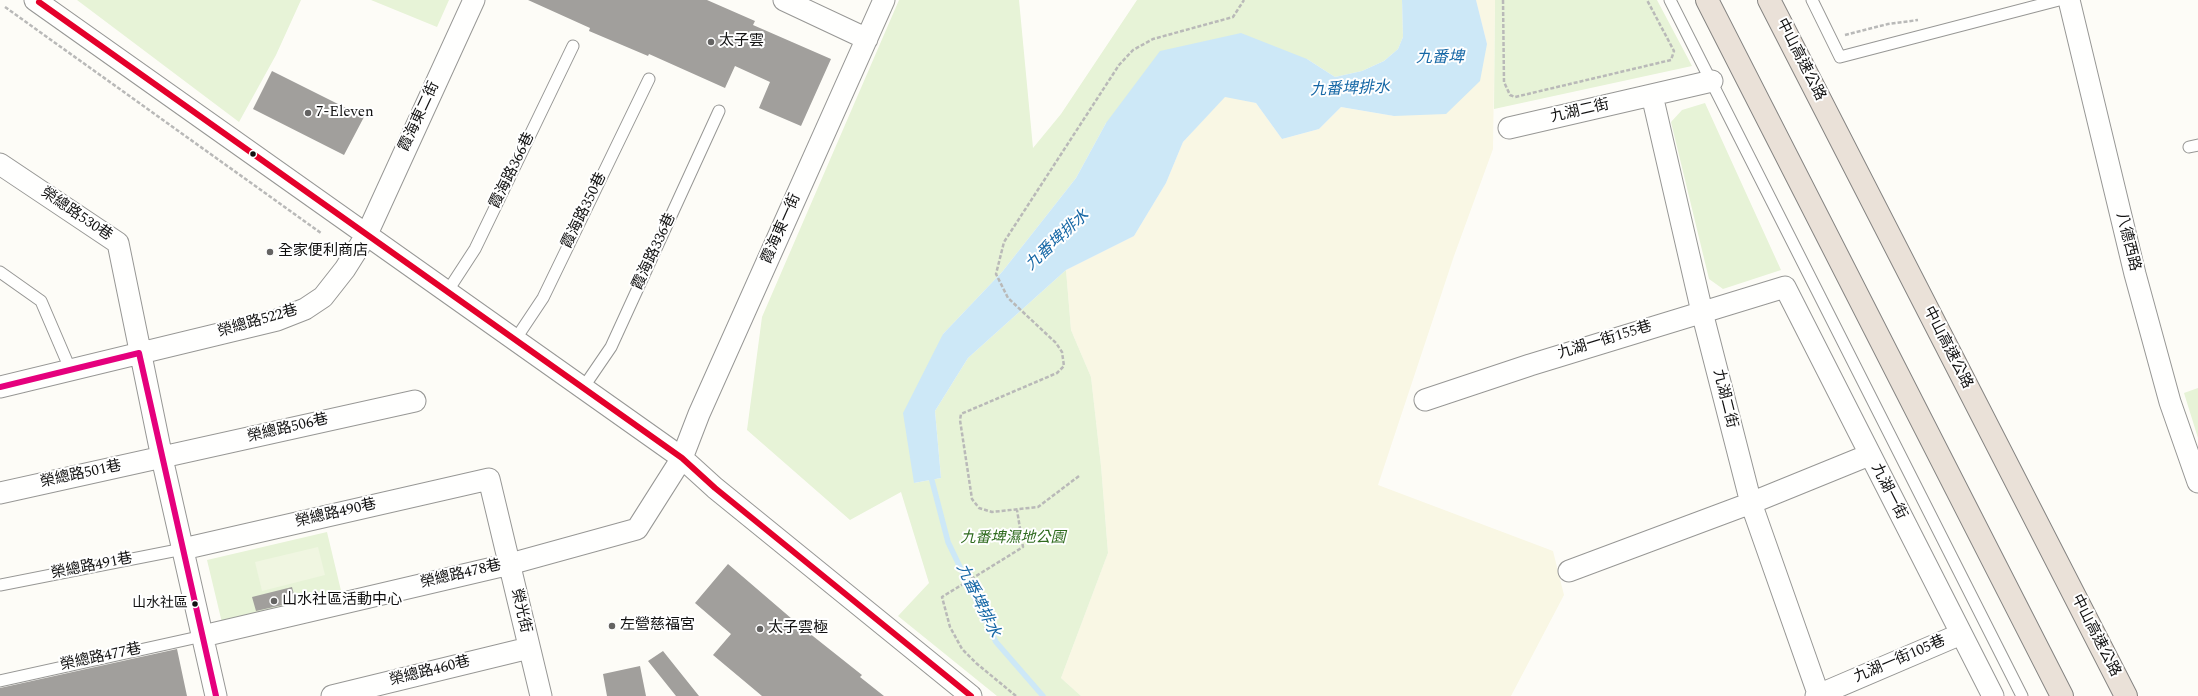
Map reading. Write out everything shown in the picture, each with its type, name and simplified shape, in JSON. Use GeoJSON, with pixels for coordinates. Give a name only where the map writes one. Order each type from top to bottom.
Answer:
{"type":"FeatureCollection","features":[{"type":"Feature","properties":{"kind":"highway"},"geometry":{"type":"LineString","coordinates":[[1707,0],[2062,696]]}},
{"type":"Feature","properties":{"kind":"highway","name":"中山高速公路"},"geometry":{"type":"LineString","coordinates":[[1769,0],[2126,696]]}},
{"type":"Feature","properties":{"kind":"street","name":"霞海東二街"},"geometry":{"type":"LineString","coordinates":[[367,234],[474,0]]}},
{"type":"Feature","properties":{"kind":"street"},"geometry":{"type":"LineString","coordinates":[[784,0],[867,39]]}},
{"type":"Feature","properties":{"kind":"street","name":"霞海東一街"},"geometry":{"type":"LineString","coordinates":[[682,458],[699,414],[884,0]]}},
{"type":"Feature","properties":{"kind":"street","name":"八德西路"},"geometry":{"type":"LineString","coordinates":[[2069,0],[2137,281],[2170,402],[2198,482]]}},
{"type":"Feature","properties":{"kind":"street"},"geometry":{"type":"LineString","coordinates":[[38,1],[682,458],[715,488],[971,696]]}},
{"type":"Feature","properties":{"kind":"street","name":"九湖二街"},"geometry":{"type":"LineString","coordinates":[[1509,128],[1712,81]]}},
{"type":"Feature","properties":{"kind":"street","name":"九湖二街"},"geometry":{"type":"LineString","coordinates":[[1652,95],[1702,312],[1751,503],[1818,696]]}},
{"type":"Feature","properties":{"kind":"street","name":"榮總路530巷"},"geometry":{"type":"LineString","coordinates":[[0,164],[118,243],[139,353],[216,696]]}},
{"type":"Feature","properties":{"kind":"street","name":"榮總路522巷"},"geometry":{"type":"LineString","coordinates":[[0,387],[277,320],[305,309],[322,297],[345,269],[367,234]]}},
{"type":"Feature","properties":{"kind":"street","name":"九湖一街155巷"},"geometry":{"type":"LineString","coordinates":[[1425,400],[1530,364],[1785,287]]}},
{"type":"Feature","properties":{"kind":"street","name":"九湖一街"},"geometry":{"type":"LineString","coordinates":[[1785,287],[1869,455],[1993,696]]}},
{"type":"Feature","properties":{"kind":"street","name":"榮總路506巷"},"geometry":{"type":"LineString","coordinates":[[162,458],[415,401]]}},
{"type":"Feature","properties":{"kind":"street"},"geometry":{"type":"LineString","coordinates":[[1569,571],[1751,503],[1869,455]]}},
{"type":"Feature","properties":{"kind":"street","name":"榮總路501巷"},"geometry":{"type":"LineString","coordinates":[[0,492],[162,458]]}},
{"type":"Feature","properties":{"kind":"street","name":"榮總路478巷"},"geometry":{"type":"LineString","coordinates":[[203,636],[510,564],[637,530],[682,458]]}},
{"type":"Feature","properties":{"kind":"street","name":"榮總路490巷"},"geometry":{"type":"LineString","coordinates":[[183,549],[490,479]]}},
{"type":"Feature","properties":{"kind":"street","name":"榮光街"},"geometry":{"type":"LineString","coordinates":[[490,479],[541,696]]}},
{"type":"Feature","properties":{"kind":"street","name":"九湖一街105巷"},"geometry":{"type":"LineString","coordinates":[[1818,696],[1962,634]]}},
{"type":"Feature","properties":{"kind":"street","name":"榮總路460巷"},"geometry":{"type":"LineString","coordinates":[[332,696],[529,648]]}},
{"type":"Feature","properties":{"kind":"lane"},"geometry":{"type":"LineString","coordinates":[[1670,0],[2022,696]]}},
{"type":"Feature","properties":{"kind":"lane"},"geometry":{"type":"LineString","coordinates":[[1812,0],[1840,57],[2058,0]]}},
{"type":"Feature","properties":{"kind":"lane","name":"霞海路366巷"},"geometry":{"type":"LineString","coordinates":[[448,292],[475,249],[572,46]]}},
{"type":"Feature","properties":{"kind":"lane","name":"霞海路350巷"},"geometry":{"type":"LineString","coordinates":[[515,340],[543,298],[649,79]]}},
{"type":"Feature","properties":{"kind":"lane","name":"霞海路336巷"},"geometry":{"type":"LineString","coordinates":[[583,388],[610,347],[719,111]]}},
{"type":"Feature","properties":{"kind":"lane"},"geometry":{"type":"LineString","coordinates":[[0,272],[41,300],[70,371]]}},
{"type":"Feature","properties":{"kind":"lane","name":"榮總路491巷"},"geometry":{"type":"LineString","coordinates":[[0,585],[183,549]]}},
{"type":"Feature","properties":{"kind":"lane","name":"榮總路477巷"},"geometry":{"type":"LineString","coordinates":[[0,681],[203,636]]}},
{"type":"Feature","properties":{"kind":"path"},"geometry":{"type":"LineString","coordinates":[[1079,476],[1038,507],[992,512],[979,508],[972,499],[960,420],[961,414],[1057,373],[1064,366],[1062,352],[1056,343],[1008,298],[996,274],[1004,242],[1119,65],[1133,50],[1152,39],[1233,17],[1244,0]]}},
{"type":"Feature","properties":{"kind":"path"},"geometry":{"type":"LineString","coordinates":[[1503,0],[1504,82],[1510,94],[1515,97],[1671,60],[1674,51],[1647,0]]}},
{"type":"Feature","properties":{"kind":"path"},"geometry":{"type":"LineString","coordinates":[[5,7],[321,233]]}},
{"type":"Feature","properties":{"kind":"path"},"geometry":{"type":"LineString","coordinates":[[1016,696],[976,664],[962,649],[950,627],[942,597],[1023,547],[1018,510]]}},
{"type":"Feature","properties":{"kind":"shaded area"},"geometry":{"type":"Polygon","coordinates":[[[1476,0],[1495,0],[1493,149],[1454,256],[1378,485],[1553,551],[1564,595],[1511,696],[1081,696],[1061,678],[1108,553],[1101,466],[1091,377],[1071,330],[1066,270],[1134,236],[1166,183],[1183,142],[1225,96],[1256,103],[1282,139],[1319,129],[1341,107],[1394,116],[1487,44],[1476,0]]]}},
{"type":"Feature","properties":{"kind":"green space"},"geometry":{"type":"Polygon","coordinates":[[[77,0],[301,0],[276,55],[239,122],[77,0]]]}},
{"type":"Feature","properties":{"kind":"green space"},"geometry":{"type":"Polygon","coordinates":[[[371,0],[449,0],[437,27],[371,0]]]}},
{"type":"Feature","properties":{"kind":"green space","name":"九番埤濕地公園"},"geometry":{"type":"Polygon","coordinates":[[[899,0],[1019,0],[1033,148],[1061,114],[1137,0],[1402,0],[1403,37],[1398,49],[1384,61],[1362,71],[1335,77],[1307,59],[1106,123],[1076,178],[1002,272],[943,334],[914,483],[941,478],[935,411],[968,358],[1066,270],[1071,330],[1091,377],[1101,466],[1108,553],[1061,678],[1081,696],[997,696],[898,616],[929,583],[901,492],[850,520],[747,430],[762,317],[899,0]]]}},
{"type":"Feature","properties":{"kind":"green space"},"geometry":{"type":"Polygon","coordinates":[[[1495,0],[1657,0],[1692,66],[1494,109],[1495,0]]]}},
{"type":"Feature","properties":{"kind":"green space"},"geometry":{"type":"Polygon","coordinates":[[[1705,103],[1781,270],[1723,289],[1709,279],[1671,122],[1682,110],[1705,103]]]}},
{"type":"Feature","properties":{"kind":"green space"},"geometry":{"type":"Polygon","coordinates":[[[2198,388],[2198,438],[2184,393],[2198,388]]]}},
{"type":"Feature","properties":{"kind":"green space"},"geometry":{"type":"Polygon","coordinates":[[[327,532],[343,599],[223,627],[207,560],[327,532]]]}},
{"type":"Feature","properties":{"kind":"green space"},"geometry":{"type":"Polygon","coordinates":[[[318,547],[325,575],[262,591],[255,562],[318,547]]]}},
{"type":"Feature","properties":{"kind":"water","name":"九番埤"},"geometry":{"type":"Polygon","coordinates":[[[1402,0],[1476,0],[1487,44],[1480,81],[1446,114],[1394,116],[1341,107],[1319,129],[1282,139],[1256,103],[1225,97],[1183,142],[1166,183],[1134,236],[1066,270],[968,358],[935,411],[941,478],[914,483],[903,413],[943,334],[1002,272],[1076,178],[1106,123],[1160,51],[1241,33],[1307,59],[1335,77],[1362,71],[1384,61],[1398,49],[1403,37],[1402,0]]]}},
{"type":"Feature","properties":{"kind":"building"},"geometry":{"type":"Polygon","coordinates":[[[528,0],[707,0],[755,21],[753,25],[831,59],[801,126],[759,108],[770,82],[735,66],[725,88],[649,54],[648,56],[589,31],[590,28],[528,0]]]}},
{"type":"Feature","properties":{"kind":"building","name":"7-Eleven"},"geometry":{"type":"Polygon","coordinates":[[[272,71],[364,117],[344,155],[253,109],[272,71]]]}},
{"type":"Feature","properties":{"kind":"building"},"geometry":{"type":"Polygon","coordinates":[[[728,564],[799,625],[862,675],[860,677],[884,696],[762,696],[713,655],[731,634],[695,603],[728,564]]]}},
{"type":"Feature","properties":{"kind":"building","name":"山水社區活動中心"},"geometry":{"type":"Polygon","coordinates":[[[292,587],[296,602],[256,611],[252,597],[292,587]]]}},
{"type":"Feature","properties":{"kind":"building"},"geometry":{"type":"Polygon","coordinates":[[[177,649],[187,696],[0,696],[0,688],[177,649]]]}},
{"type":"Feature","properties":{"kind":"building"},"geometry":{"type":"Polygon","coordinates":[[[663,651],[699,696],[676,696],[648,661],[663,651]]]}},
{"type":"Feature","properties":{"kind":"building"},"geometry":{"type":"Polygon","coordinates":[[[640,666],[646,696],[607,696],[603,674],[640,666]]]}},
{"type":"Feature","properties":{"kind":"waterway","name":"九番埤排水"},"geometry":{"type":"LineString","coordinates":[[930,473],[948,542],[996,642],[1043,696]]}},
{"type":"Feature","properties":{"kind":"transit line"},"geometry":{"type":"LineString","coordinates":[[39,2],[682,458],[715,488],[971,696]]}},
{"type":"Feature","properties":{"kind":"transit line"},"geometry":{"type":"LineString","coordinates":[[139,353],[216,696]]}},
{"type":"Feature","properties":{"kind":"transit line"},"geometry":{"type":"LineString","coordinates":[[0,387],[139,353]]}},
{"type":"Feature","properties":{"kind":"place","name":"太子雲"},"geometry":{"type":"Point","coordinates":[711,42]}},
{"type":"Feature","properties":{"kind":"place","name":"7-Eleven"},"geometry":{"type":"Point","coordinates":[308,113]}},
{"type":"Feature","properties":{"kind":"place","name":"全家便利商店"},"geometry":{"type":"Point","coordinates":[270,252]}},
{"type":"Feature","properties":{"kind":"place","name":"山水社區活動中心"},"geometry":{"type":"Point","coordinates":[274,601]}},
{"type":"Feature","properties":{"kind":"place","name":"山水社區"},"geometry":{"type":"Point","coordinates":[195,604]}},
{"type":"Feature","properties":{"kind":"place","name":"左營慈福宮"},"geometry":{"type":"Point","coordinates":[612,626]}},
{"type":"Feature","properties":{"kind":"place","name":"太子雲極"},"geometry":{"type":"Point","coordinates":[760,629]}}]}
